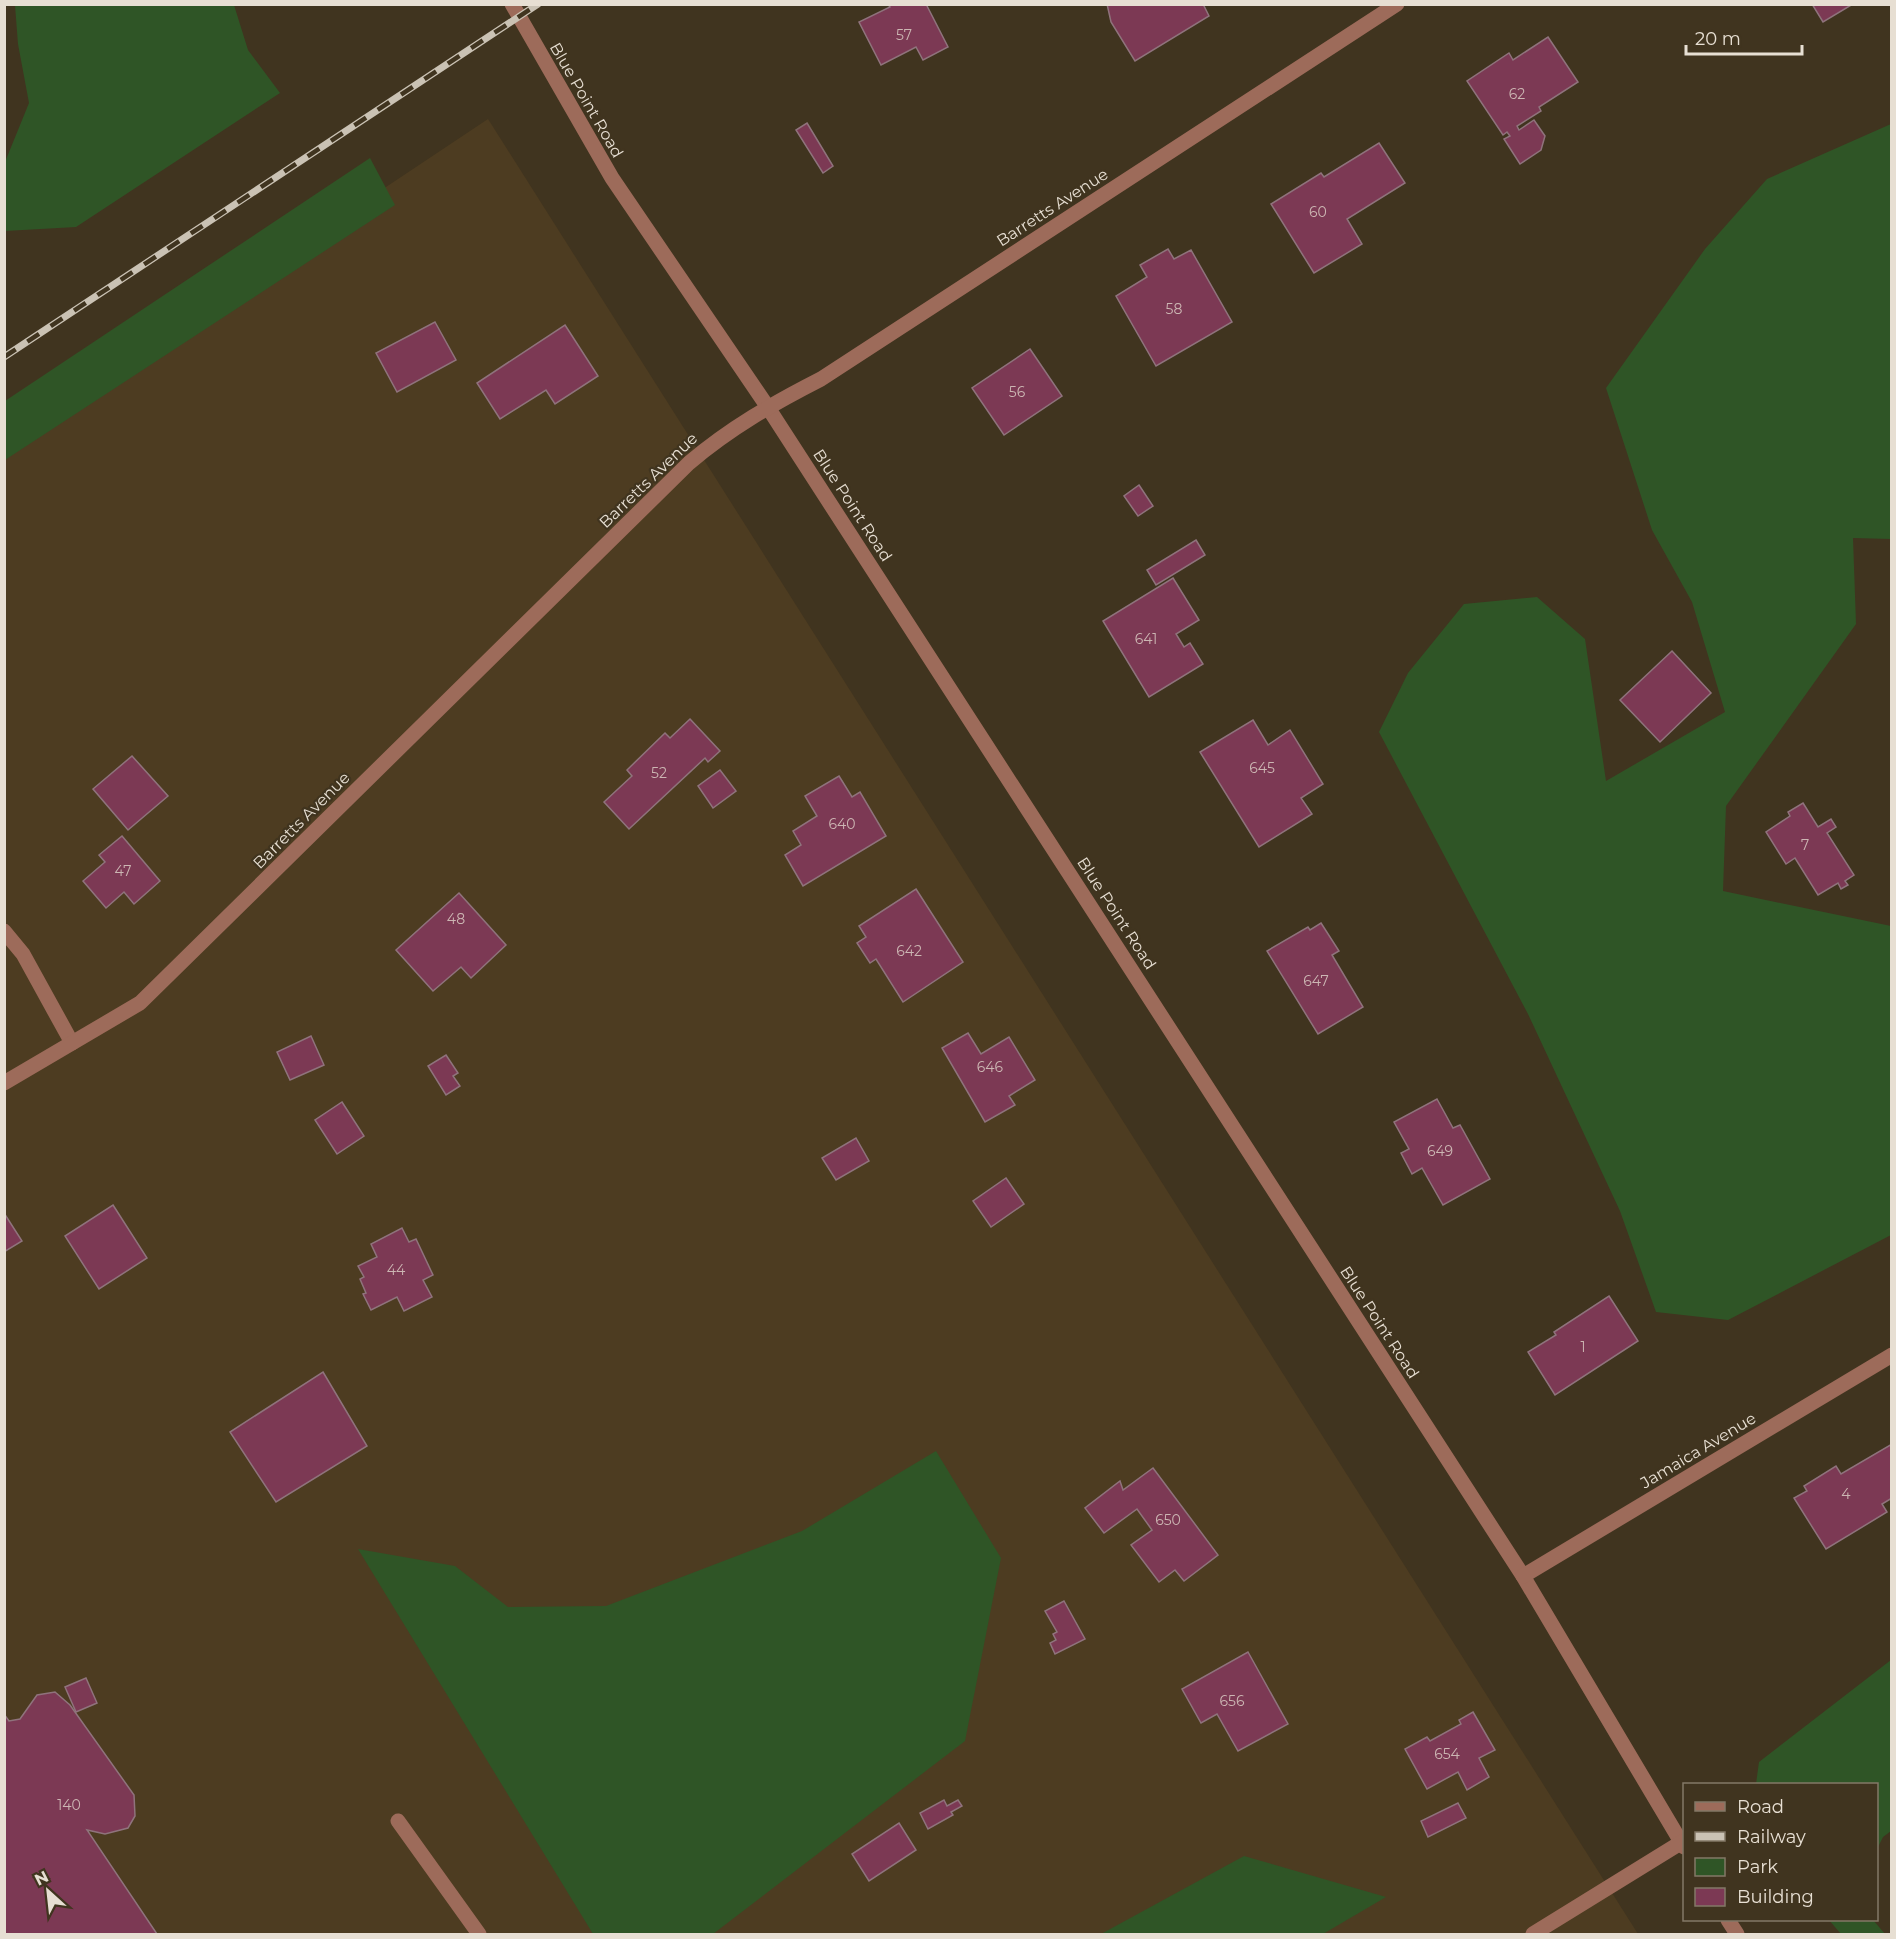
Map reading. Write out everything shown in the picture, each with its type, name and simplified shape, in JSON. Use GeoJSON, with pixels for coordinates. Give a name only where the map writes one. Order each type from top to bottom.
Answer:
{"type":"FeatureCollection","features":[{"type":"Feature","properties":{"kind":"street","name":"Blue Point Road"},"geometry":{"type":"LineString","coordinates":[[512,4],[612,178],[767,406],[1523,1576],[1683,1844]]}},
{"type":"Feature","properties":{"kind":"street","name":"Barretts Avenue"},"geometry":{"type":"LineString","coordinates":[[4,1083],[140,1003],[689,463],[711,444],[767,406],[821,379],[1397,4]]}},
{"type":"Feature","properties":{"kind":"street"},"geometry":{"type":"LineString","coordinates":[[4,931],[23,954],[72,1043]]}},
{"type":"Feature","properties":{"kind":"street","name":"Jamaica Avenue"},"geometry":{"type":"LineString","coordinates":[[1523,1576],[1892,1355]]}},
{"type":"Feature","properties":{"kind":"street"},"geometry":{"type":"LineString","coordinates":[[398,1821],[479,1935]]}},
{"type":"Feature","properties":{"kind":"street"},"geometry":{"type":"LineString","coordinates":[[1533,1935],[1683,1844]]}},
{"type":"Feature","properties":{"kind":"street"},"geometry":{"type":"LineString","coordinates":[[1729,1921],[1737,1935]]}},
{"type":"Feature","properties":{"kind":"shaded area"},"geometry":{"type":"Polygon","coordinates":[[[488,119],[1638,1934],[5,1934],[5,441],[488,119]]]}},
{"type":"Feature","properties":{"kind":"green space"},"geometry":{"type":"Polygon","coordinates":[[[15,5],[234,5],[248,50],[280,93],[76,227],[5,231],[5,162],[29,103],[18,44],[15,5]]]}},
{"type":"Feature","properties":{"kind":"green space"},"geometry":{"type":"Polygon","coordinates":[[[1891,124],[1891,539],[1853,538],[1856,624],[1726,806],[1723,891],[1891,926],[1891,1235],[1728,1320],[1656,1312],[1620,1211],[1528,1014],[1379,732],[1408,673],[1464,604],[1537,597],[1585,639],[1606,781],[1725,712],[1692,602],[1652,530],[1606,388],[1705,249],[1767,179],[1891,124]]]}},
{"type":"Feature","properties":{"kind":"green space"},"geometry":{"type":"Polygon","coordinates":[[[370,158],[395,205],[5,460],[5,401],[370,158]]]}},
{"type":"Feature","properties":{"kind":"green space"},"geometry":{"type":"Polygon","coordinates":[[[936,1451],[1001,1558],[965,1741],[713,1934],[593,1934],[358,1549],[455,1566],[508,1607],[606,1606],[802,1531],[936,1451]]]}},
{"type":"Feature","properties":{"kind":"green space"},"geometry":{"type":"Polygon","coordinates":[[[1891,1660],[1891,1831],[1883,1837],[1878,1847],[1878,1783],[1756,1783],[1759,1762],[1891,1660]]]}},
{"type":"Feature","properties":{"kind":"green space"},"geometry":{"type":"Polygon","coordinates":[[[1244,1856],[1386,1897],[1323,1934],[1101,1934],[1244,1856]]]}},
{"type":"Feature","properties":{"kind":"green space"},"geometry":{"type":"Polygon","coordinates":[[[1830,1921],[1874,1921],[1885,1934],[1841,1934],[1830,1921]]]}},
{"type":"Feature","properties":{"kind":"building"},"geometry":{"type":"Polygon","coordinates":[[[888,4],[926,4],[948,47],[923,60],[916,47],[881,65],[859,22],[890,7],[888,4]]]}},
{"type":"Feature","properties":{"kind":"building"},"geometry":{"type":"Polygon","coordinates":[[[1107,4],[1203,4],[1209,16],[1135,61],[1111,22],[1107,4]]]}},
{"type":"Feature","properties":{"kind":"building"},"geometry":{"type":"Polygon","coordinates":[[[1812,4],[1853,4],[1823,22],[1812,4]]]}},
{"type":"Feature","properties":{"kind":"building"},"geometry":{"type":"Polygon","coordinates":[[[1548,37],[1578,82],[1539,107],[1541,111],[1517,126],[1519,130],[1534,120],[1545,136],[1541,150],[1520,164],[1504,139],[1510,136],[1507,132],[1503,135],[1467,81],[1509,53],[1513,60],[1548,37]]]}},
{"type":"Feature","properties":{"kind":"building"},"geometry":{"type":"Polygon","coordinates":[[[807,123],[833,166],[823,173],[796,130],[807,123]]]}},
{"type":"Feature","properties":{"kind":"building"},"geometry":{"type":"Polygon","coordinates":[[[1379,143],[1405,183],[1347,219],[1362,244],[1314,273],[1271,204],[1321,173],[1324,177],[1379,143]]]}},
{"type":"Feature","properties":{"kind":"building"},"geometry":{"type":"Polygon","coordinates":[[[1168,249],[1174,259],[1191,250],[1232,322],[1156,366],[1116,296],[1147,277],[1140,265],[1168,249]]]}},
{"type":"Feature","properties":{"kind":"building"},"geometry":{"type":"Polygon","coordinates":[[[435,322],[456,360],[397,392],[376,353],[435,322]]]}},
{"type":"Feature","properties":{"kind":"building"},"geometry":{"type":"Polygon","coordinates":[[[565,325],[598,376],[555,404],[546,390],[500,419],[477,383],[565,325]]]}},
{"type":"Feature","properties":{"kind":"building"},"geometry":{"type":"Polygon","coordinates":[[[1030,349],[1062,396],[1004,435],[972,388],[1030,349]]]}},
{"type":"Feature","properties":{"kind":"building"},"geometry":{"type":"Polygon","coordinates":[[[1139,485],[1153,506],[1138,516],[1124,496],[1139,485]]]}},
{"type":"Feature","properties":{"kind":"building"},"geometry":{"type":"Polygon","coordinates":[[[1196,540],[1205,555],[1156,585],[1147,570],[1196,540]]]}},
{"type":"Feature","properties":{"kind":"building"},"geometry":{"type":"Polygon","coordinates":[[[1173,578],[1199,620],[1176,634],[1184,647],[1190,643],[1203,664],[1149,697],[1103,621],[1173,578]]]}},
{"type":"Feature","properties":{"kind":"building"},"geometry":{"type":"Polygon","coordinates":[[[1672,651],[1711,693],[1660,742],[1620,700],[1672,651]]]}},
{"type":"Feature","properties":{"kind":"building"},"geometry":{"type":"Polygon","coordinates":[[[690,719],[720,751],[708,762],[705,758],[629,829],[604,802],[632,776],[627,770],[665,733],[670,738],[690,719]]]}},
{"type":"Feature","properties":{"kind":"building"},"geometry":{"type":"Polygon","coordinates":[[[1253,720],[1268,745],[1290,730],[1323,784],[1301,798],[1312,814],[1259,847],[1200,752],[1253,720]]]}},
{"type":"Feature","properties":{"kind":"building"},"geometry":{"type":"Polygon","coordinates":[[[132,756],[168,796],[128,830],[93,789],[132,756]]]}},
{"type":"Feature","properties":{"kind":"building"},"geometry":{"type":"Polygon","coordinates":[[[720,770],[736,791],[713,808],[698,786],[720,770]]]}},
{"type":"Feature","properties":{"kind":"building"},"geometry":{"type":"Polygon","coordinates":[[[839,776],[852,797],[860,792],[886,836],[803,886],[785,855],[801,845],[793,831],[817,816],[805,796],[839,776]]]}},
{"type":"Feature","properties":{"kind":"building"},"geometry":{"type":"Polygon","coordinates":[[[1803,803],[1818,827],[1831,819],[1836,827],[1827,833],[1854,875],[1845,881],[1848,885],[1841,889],[1838,883],[1818,895],[1795,858],[1786,864],[1766,832],[1790,816],[1788,812],[1803,803]]]}},
{"type":"Feature","properties":{"kind":"building"},"geometry":{"type":"Polygon","coordinates":[[[122,836],[160,881],[134,904],[124,892],[106,908],[83,881],[105,862],[99,855],[122,836]]]}},
{"type":"Feature","properties":{"kind":"building"},"geometry":{"type":"Polygon","coordinates":[[[916,889],[963,962],[903,1002],[876,959],[870,963],[857,943],[866,937],[859,926],[916,889]]]}},
{"type":"Feature","properties":{"kind":"building"},"geometry":{"type":"Polygon","coordinates":[[[459,893],[506,945],[471,978],[461,967],[433,991],[396,950],[459,893]]]}},
{"type":"Feature","properties":{"kind":"building"},"geometry":{"type":"Polygon","coordinates":[[[1321,923],[1339,951],[1332,955],[1363,1007],[1318,1034],[1267,951],[1308,927],[1310,930],[1321,923]]]}},
{"type":"Feature","properties":{"kind":"building"},"geometry":{"type":"Polygon","coordinates":[[[968,1033],[981,1054],[1009,1037],[1035,1080],[1009,1096],[1015,1105],[985,1122],[942,1048],[968,1033]]]}},
{"type":"Feature","properties":{"kind":"building"},"geometry":{"type":"Polygon","coordinates":[[[311,1036],[324,1065],[290,1080],[277,1052],[311,1036]]]}},
{"type":"Feature","properties":{"kind":"building"},"geometry":{"type":"Polygon","coordinates":[[[446,1055],[458,1073],[453,1076],[460,1086],[446,1095],[428,1066],[446,1055]]]}},
{"type":"Feature","properties":{"kind":"building"},"geometry":{"type":"Polygon","coordinates":[[[1437,1099],[1453,1128],[1460,1125],[1490,1179],[1443,1205],[1422,1168],[1412,1174],[1401,1153],[1409,1149],[1394,1122],[1437,1099]]]}},
{"type":"Feature","properties":{"kind":"building"},"geometry":{"type":"Polygon","coordinates":[[[342,1102],[364,1136],[337,1154],[315,1120],[342,1102]]]}},
{"type":"Feature","properties":{"kind":"building"},"geometry":{"type":"Polygon","coordinates":[[[856,1138],[869,1161],[836,1180],[822,1158],[856,1138]]]}},
{"type":"Feature","properties":{"kind":"building"},"geometry":{"type":"Polygon","coordinates":[[[1006,1178],[1024,1204],[991,1227],[973,1201],[1006,1178]]]}},
{"type":"Feature","properties":{"kind":"building"},"geometry":{"type":"Polygon","coordinates":[[[113,1205],[147,1258],[99,1289],[65,1236],[113,1205]]]}},
{"type":"Feature","properties":{"kind":"building"},"geometry":{"type":"Polygon","coordinates":[[[4,1213],[22,1241],[4,1252],[4,1213]]]}},
{"type":"Feature","properties":{"kind":"building"},"geometry":{"type":"Polygon","coordinates":[[[402,1228],[409,1242],[416,1239],[433,1275],[423,1280],[432,1297],[404,1311],[397,1297],[371,1310],[363,1294],[366,1293],[360,1279],[364,1277],[358,1266],[377,1257],[371,1244],[402,1228]]]}},
{"type":"Feature","properties":{"kind":"building"},"geometry":{"type":"Polygon","coordinates":[[[1609,1296],[1638,1341],[1555,1395],[1528,1352],[1556,1335],[1554,1332],[1609,1296]]]}},
{"type":"Feature","properties":{"kind":"building"},"geometry":{"type":"Polygon","coordinates":[[[323,1372],[367,1446],[276,1502],[230,1432],[323,1372]]]}},
{"type":"Feature","properties":{"kind":"building"},"geometry":{"type":"Polygon","coordinates":[[[1892,1444],[1892,1498],[1882,1504],[1887,1512],[1826,1549],[1794,1498],[1807,1491],[1804,1486],[1836,1466],[1841,1474],[1892,1444]]]}},
{"type":"Feature","properties":{"kind":"building"},"geometry":{"type":"Polygon","coordinates":[[[1153,1468],[1218,1555],[1184,1581],[1175,1570],[1159,1582],[1131,1545],[1152,1530],[1137,1509],[1104,1533],[1085,1508],[1120,1481],[1123,1490],[1153,1468]]]}},
{"type":"Feature","properties":{"kind":"building"},"geometry":{"type":"Polygon","coordinates":[[[1064,1601],[1085,1639],[1055,1654],[1050,1643],[1056,1640],[1053,1634],[1057,1632],[1045,1611],[1064,1601]]]}},
{"type":"Feature","properties":{"kind":"building"},"geometry":{"type":"Polygon","coordinates":[[[1248,1652],[1288,1724],[1238,1751],[1217,1714],[1201,1723],[1182,1689],[1248,1652]]]}},
{"type":"Feature","properties":{"kind":"building"},"geometry":{"type":"Polygon","coordinates":[[[86,1678],[97,1703],[76,1712],[65,1687],[86,1678]]]}},
{"type":"Feature","properties":{"kind":"building"},"geometry":{"type":"Polygon","coordinates":[[[55,1692],[70,1705],[134,1795],[135,1816],[128,1828],[105,1834],[87,1830],[157,1934],[4,1934],[4,1714],[9,1721],[20,1719],[37,1695],[55,1692]]]}},
{"type":"Feature","properties":{"kind":"building"},"geometry":{"type":"Polygon","coordinates":[[[1473,1712],[1495,1750],[1479,1758],[1489,1777],[1467,1790],[1458,1772],[1427,1789],[1405,1749],[1427,1737],[1430,1741],[1461,1724],[1459,1720],[1473,1712]]]}},
{"type":"Feature","properties":{"kind":"building"},"geometry":{"type":"Polygon","coordinates":[[[944,1800],[947,1806],[958,1800],[962,1806],[951,1812],[953,1815],[928,1829],[920,1813],[944,1800]]]}},
{"type":"Feature","properties":{"kind":"building"},"geometry":{"type":"Polygon","coordinates":[[[1458,1803],[1466,1818],[1428,1837],[1421,1821],[1458,1803]]]}},
{"type":"Feature","properties":{"kind":"building"},"geometry":{"type":"Polygon","coordinates":[[[899,1823],[916,1850],[869,1881],[852,1854],[899,1823]]]}},
{"type":"Feature","properties":{"kind":"railway"},"geometry":{"type":"LineString","coordinates":[[4,357],[538,4]]}}]}
